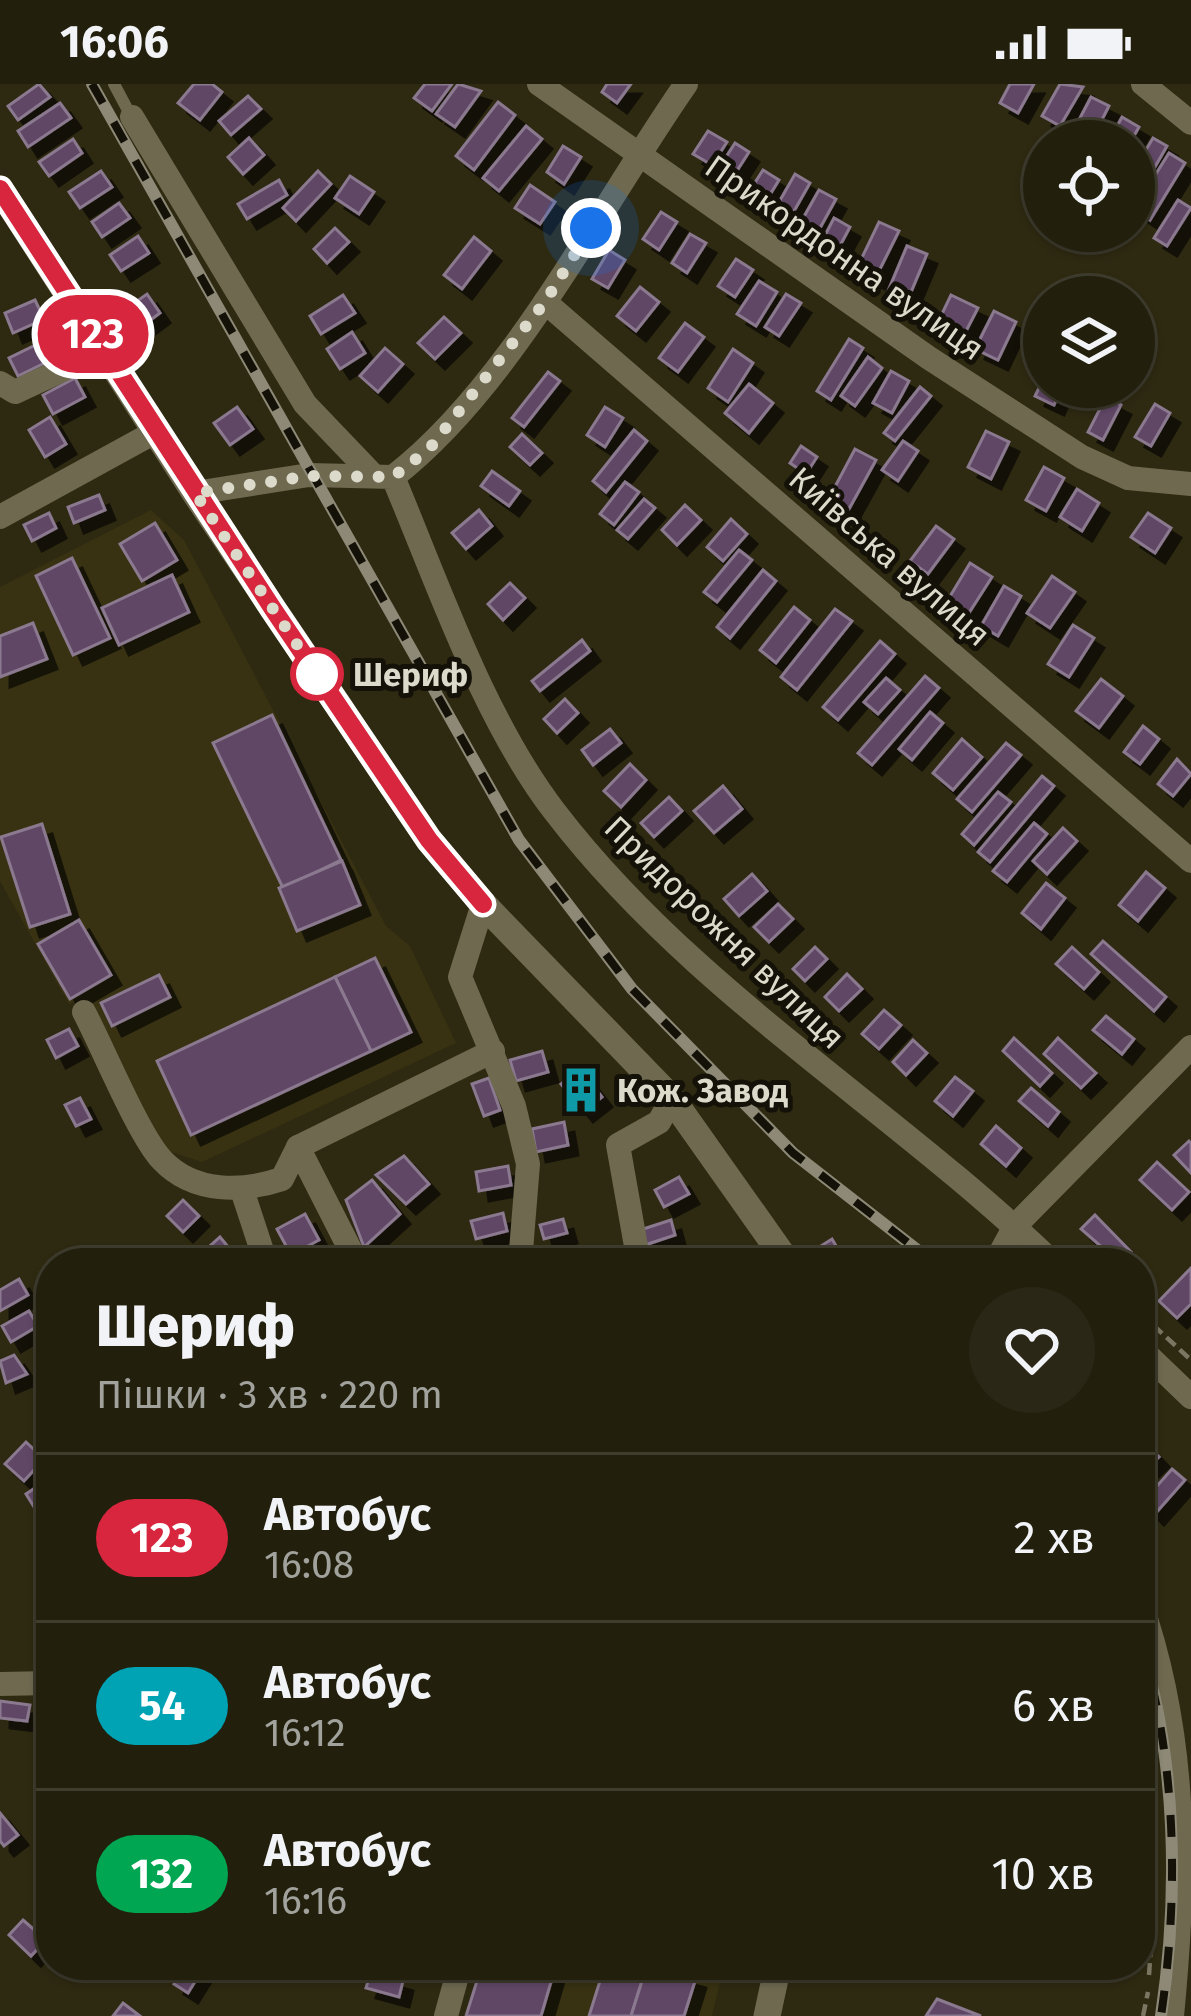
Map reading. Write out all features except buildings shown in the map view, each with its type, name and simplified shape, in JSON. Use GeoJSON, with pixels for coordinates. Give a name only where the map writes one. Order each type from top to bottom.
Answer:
{"type":"FeatureCollection","features":[{"type":"Feature","properties":{"kind":"street","name":"Прикордонна вулиця"},"geometry":{"type":"LineString","coordinates":[[539,84],[929,358],[1082,457],[1128,478],[1191,484]]}},
{"type":"Feature","properties":{"kind":"street"},"geometry":{"type":"LineString","coordinates":[[195,493],[309,476],[382,475],[430,448],[545,302],[686,84]]}},
{"type":"Feature","properties":{"kind":"street"},"geometry":{"type":"LineString","coordinates":[[1143,84],[1191,123]]}},
{"type":"Feature","properties":{"kind":"street","name":"Придорожня вулиця"},"geometry":{"type":"LineString","coordinates":[[132,117],[305,404],[382,475],[456,632],[556,814],[657,922],[823,1072],[1038,1248]]}},
{"type":"Feature","properties":{"kind":"street"},"geometry":{"type":"LineString","coordinates":[[0,189],[195,493],[429,840],[483,904],[672,1100],[777,1248]]}},
{"type":"Feature","properties":{"kind":"street","name":"Київська вулиця"},"geometry":{"type":"LineString","coordinates":[[545,302],[1191,861]]}},
{"type":"Feature","properties":{"kind":"street"},"geometry":{"type":"LineString","coordinates":[[0,383],[15,392],[103,350]]}},
{"type":"Feature","properties":{"kind":"street"},"geometry":{"type":"LineString","coordinates":[[0,517],[155,432]]}},
{"type":"Feature","properties":{"kind":"street"},"geometry":{"type":"LineString","coordinates":[[483,904],[460,976],[514,1106],[528,1164],[521,1248]]}},
{"type":"Feature","properties":{"kind":"street"},"geometry":{"type":"LineString","coordinates":[[84,1012],[160,1159],[200,1180],[242,1192],[282,1179],[298,1147],[493,1051]]}},
{"type":"Feature","properties":{"kind":"street"},"geometry":{"type":"LineString","coordinates":[[1003,1248],[1015,1226],[1191,1047]]}},
{"type":"Feature","properties":{"kind":"street"},"geometry":{"type":"LineString","coordinates":[[636,1248],[618,1145],[659,1122],[672,1100]]}},
{"type":"Feature","properties":{"kind":"street"},"geometry":{"type":"LineString","coordinates":[[298,1147],[349,1248]]}},
{"type":"Feature","properties":{"kind":"street"},"geometry":{"type":"LineString","coordinates":[[242,1192],[261,1248]]}},
{"type":"Feature","properties":{"kind":"street"},"geometry":{"type":"LineString","coordinates":[[1155,1362],[1191,1397]]}},
{"type":"Feature","properties":{"kind":"street"},"geometry":{"type":"LineString","coordinates":[[1155,1661],[1178,1754],[1184,1848],[1172,2016]]}},
{"type":"Feature","properties":{"kind":"street"},"geometry":{"type":"LineString","coordinates":[[0,1684],[36,1683]]}},
{"type":"Feature","properties":{"kind":"street"},"geometry":{"type":"LineString","coordinates":[[446,2016],[456,1980]]}},
{"type":"Feature","properties":{"kind":"street"},"geometry":{"type":"LineString","coordinates":[[767,2016],[775,1980]]}},
{"type":"Feature","properties":{"kind":"lane"},"geometry":{"type":"LineString","coordinates":[[114,84],[132,117]]}},
{"type":"Feature","properties":{"kind":"path"},"geometry":{"type":"LineString","coordinates":[[1143,2016],[1146,1980]]}},
{"type":"Feature","properties":{"kind":"shaded area"},"geometry":{"type":"Polygon","coordinates":[[[151,510],[184,540],[386,926],[410,946],[456,1043],[202,1162],[165,1150],[83,999],[69,1004],[0,881],[0,587],[151,510]]]}},
{"type":"Feature","properties":{"kind":"shaded area"},"geometry":{"type":"Polygon","coordinates":[[[478,1980],[720,1980],[712,2016],[467,2016],[478,1980]]]}},
{"type":"Feature","properties":{"kind":"railway"},"geometry":{"type":"LineString","coordinates":[[92,84],[519,840],[632,989],[793,1153],[915,1248]]}},
{"type":"Feature","properties":{"kind":"railway"},"geometry":{"type":"LineString","coordinates":[[1155,1702],[1168,1780],[1172,1875],[1161,2016]]}},
{"type":"Feature","properties":{"kind":"bus line","name":"123"},"geometry":{"type":"LineString","coordinates":[[0,189],[195,493],[429,840],[483,904]]}},
{"type":"Feature","properties":{"kind":"place","name":"Шериф"},"geometry":{"type":"Point","coordinates":[317,674]}},
{"type":"Feature","properties":{"kind":"place","name":"Кож. Завод"},"geometry":{"type":"Point","coordinates":[581,1090]}},
{"type":"Feature","properties":{"kind":"route"},"geometry":{"type":"LineString","coordinates":[[317,674],[325,686],[195,493],[309,476],[371,473],[393,477],[430,448],[545,302],[591,228]]}}]}
